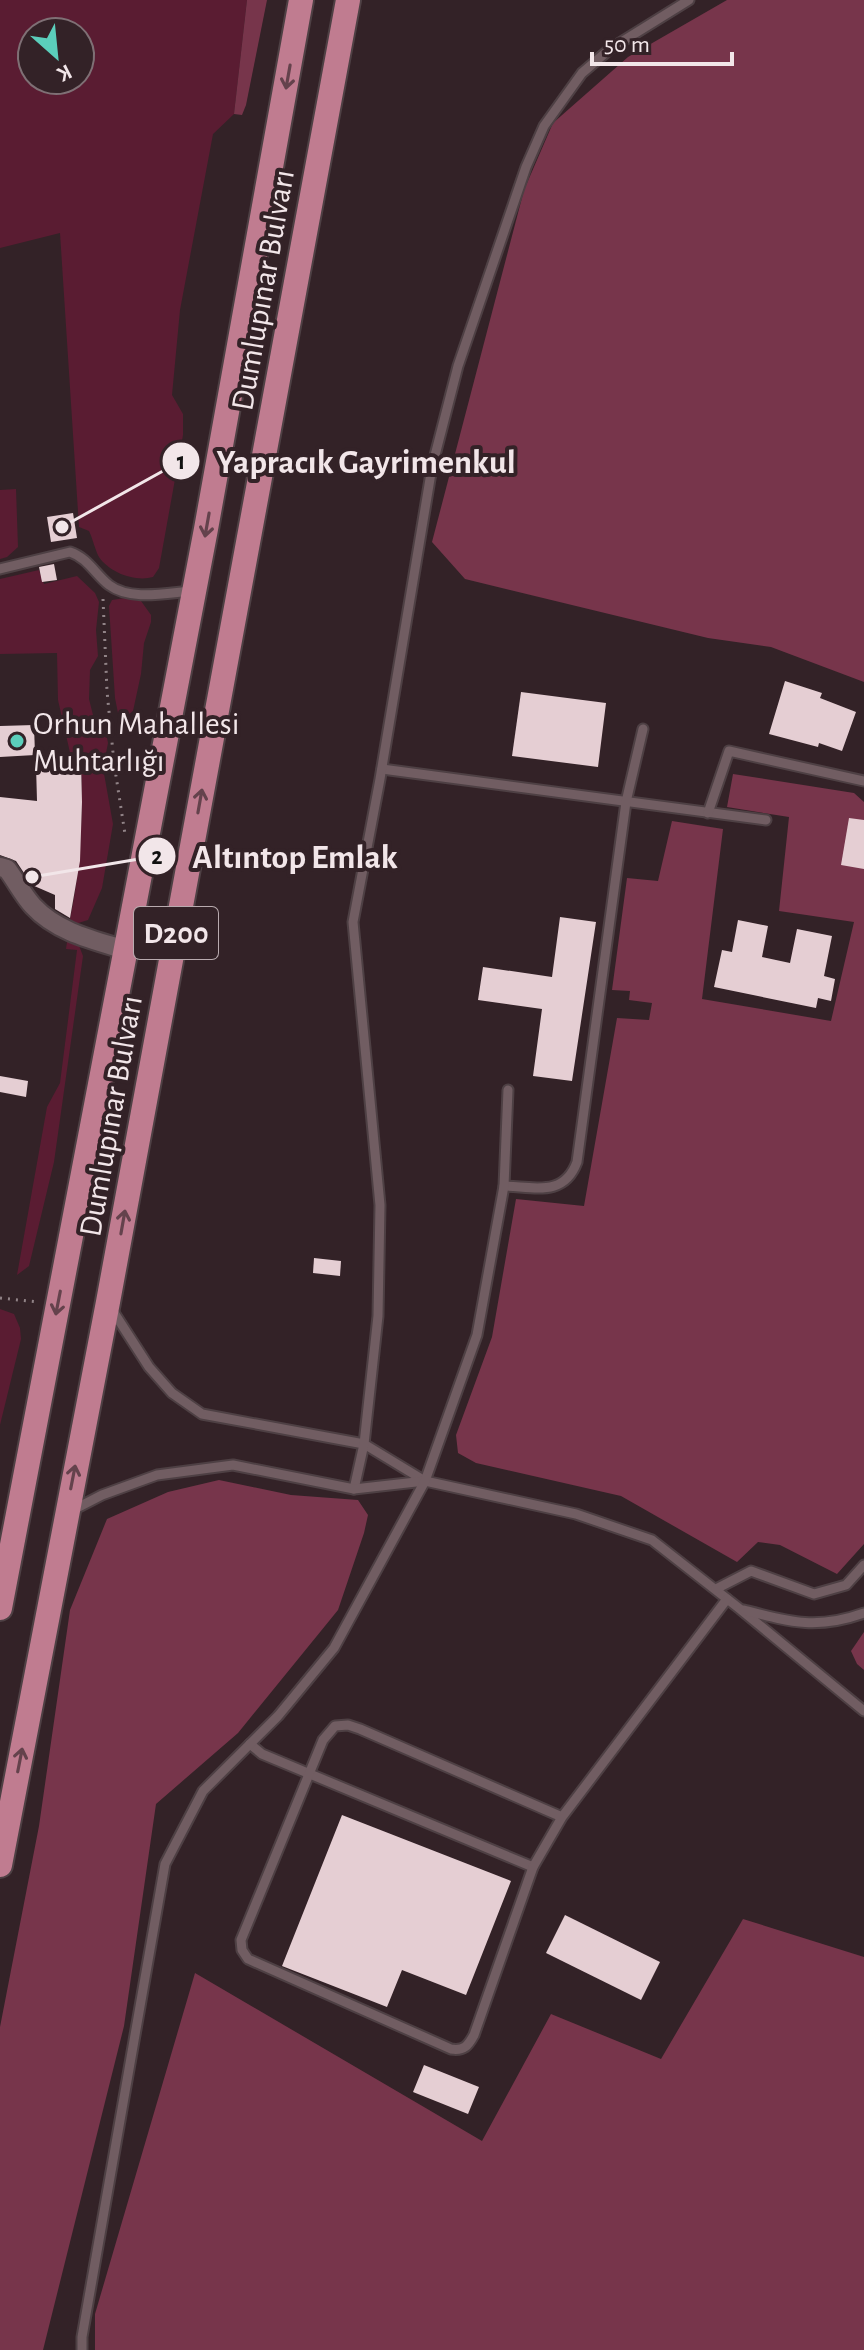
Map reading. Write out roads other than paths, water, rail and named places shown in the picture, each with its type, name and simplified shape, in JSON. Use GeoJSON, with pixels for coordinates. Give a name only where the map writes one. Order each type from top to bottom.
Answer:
{"type":"FeatureCollection","features":[{"type":"Feature","properties":{"kind":"highway","name":"Dumlupınar Bulvarı"},"geometry":{"type":"LineString","coordinates":[[0,1608],[194,591],[301,0]]}},
{"type":"Feature","properties":{"kind":"highway","name":"Dumlupınar Bulvarı"},"geometry":{"type":"LineString","coordinates":[[0,1865],[108,1302],[348,0]]}},
{"type":"Feature","properties":{"kind":"street"},"geometry":{"type":"LineString","coordinates":[[0,867],[7,869],[42,915],[68,932],[126,950]]}},
{"type":"Feature","properties":{"kind":"lane"},"geometry":{"type":"LineString","coordinates":[[354,1489],[364,1444],[378,1316],[380,1205],[353,922],[432,467],[458,366],[526,167],[544,126],[582,73],[610,49],[689,0]]}},
{"type":"Feature","properties":{"kind":"lane"},"geometry":{"type":"LineString","coordinates":[[0,569],[70,552],[79,555],[121,592],[194,591]]}},
{"type":"Feature","properties":{"kind":"lane"},"geometry":{"type":"LineString","coordinates":[[504,1186],[553,1188],[572,1176],[577,1162],[626,802],[643,729]]}},
{"type":"Feature","properties":{"kind":"lane"},"geometry":{"type":"LineString","coordinates":[[708,813],[729,751],[864,781]]}},
{"type":"Feature","properties":{"kind":"lane"},"geometry":{"type":"LineString","coordinates":[[382,769],[766,820]]}},
{"type":"Feature","properties":{"kind":"lane"},"geometry":{"type":"LineString","coordinates":[[82,2350],[165,1864],[203,1791],[278,1716],[334,1648],[425,1481],[477,1335],[504,1186],[508,1090]]}},
{"type":"Feature","properties":{"kind":"lane"},"geometry":{"type":"LineString","coordinates":[[108,1302],[149,1367],[172,1393],[202,1414],[364,1444],[425,1481]]}},
{"type":"Feature","properties":{"kind":"lane"},"geometry":{"type":"LineString","coordinates":[[66,1514],[102,1495],[157,1475],[233,1465],[354,1489],[425,1481],[576,1514],[652,1540],[864,1711]]}},
{"type":"Feature","properties":{"kind":"lane"},"geometry":{"type":"LineString","coordinates":[[716,1589],[751,1571],[814,1594],[846,1585],[864,1565]]}},
{"type":"Feature","properties":{"kind":"lane"},"geometry":{"type":"LineString","coordinates":[[562,1817],[348,1725],[335,1726],[323,1740],[241,1940],[242,1950],[248,1959],[451,2049],[468,2047],[533,1867],[562,1817],[727,1599]]}},
{"type":"Feature","properties":{"kind":"lane"},"geometry":{"type":"LineString","coordinates":[[740,1609],[797,1624],[846,1620],[864,1613]]}},
{"type":"Feature","properties":{"kind":"lane"},"geometry":{"type":"LineString","coordinates":[[250,1744],[262,1754],[533,1867]]}},
{"type":"Feature","properties":{"kind":"place","name":"Yapracık Gayrimenkul"},"geometry":{"type":"Point","coordinates":[62,527]}},
{"type":"Feature","properties":{"kind":"place","name":"Orhun Mahallesi Muhtarlığı"},"geometry":{"type":"Point","coordinates":[17,741]}},
{"type":"Feature","properties":{"kind":"place","name":"Altıntop Emlak"},"geometry":{"type":"Point","coordinates":[32,877]}}]}
